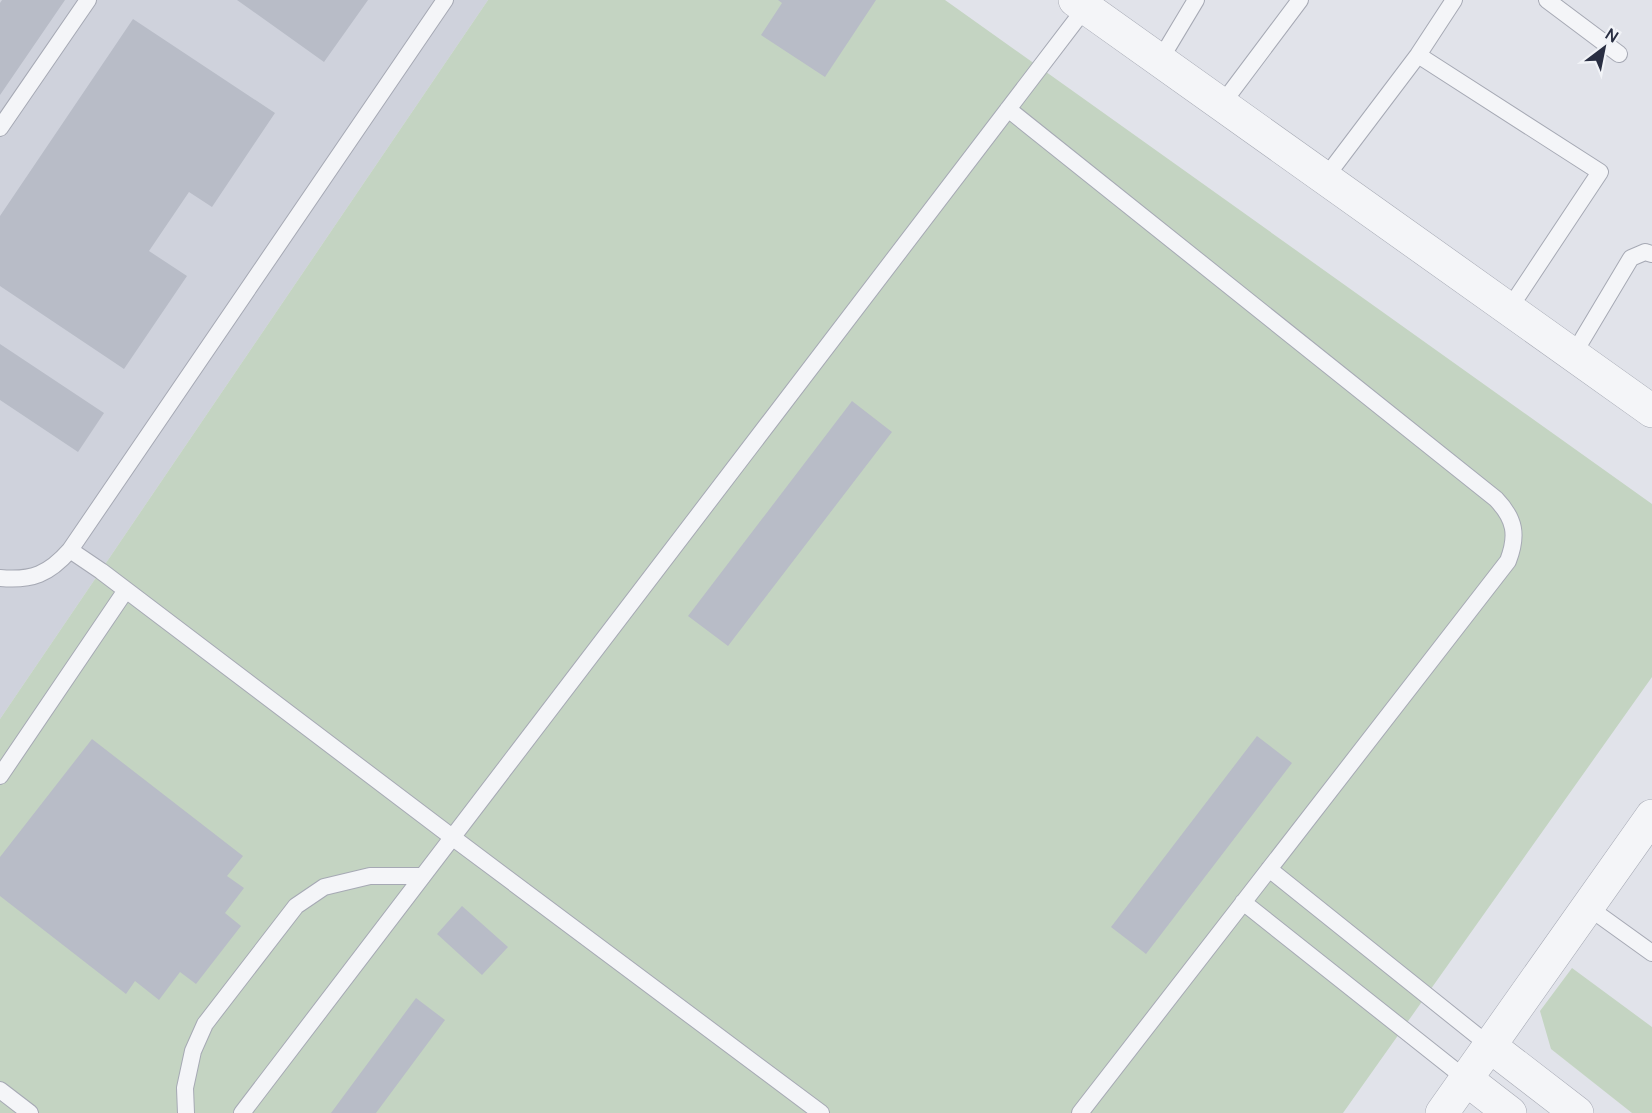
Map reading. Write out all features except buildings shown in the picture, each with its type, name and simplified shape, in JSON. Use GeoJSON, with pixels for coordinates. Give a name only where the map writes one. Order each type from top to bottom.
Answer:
{"type":"FeatureCollection","features":[{"type":"Feature","properties":{"kind":"street"},"geometry":{"type":"LineString","coordinates":[[1080,4],[1652,411]]}},
{"type":"Feature","properties":{"kind":"street"},"geometry":{"type":"LineString","coordinates":[[1442,1113],[1652,816]]}},
{"type":"Feature","properties":{"kind":"street"},"geometry":{"type":"LineString","coordinates":[[1490,1047],[1577,1113]]}},
{"type":"Feature","properties":{"kind":"street"},"geometry":{"type":"LineString","coordinates":[[1466,1079],[1510,1113]]}},
{"type":"Feature","properties":{"kind":"lane"},"geometry":{"type":"LineString","coordinates":[[0,128],[88,0]]}},
{"type":"Feature","properties":{"kind":"lane"},"geometry":{"type":"LineString","coordinates":[[0,578],[20,580],[40,575],[57,565],[70,550],[445,0]]}},
{"type":"Feature","properties":{"kind":"lane"},"geometry":{"type":"LineString","coordinates":[[1160,60],[1196,0]]}},
{"type":"Feature","properties":{"kind":"lane"},"geometry":{"type":"LineString","coordinates":[[1222,104],[1300,0]]}},
{"type":"Feature","properties":{"kind":"lane"},"geometry":{"type":"LineString","coordinates":[[1325,178],[1418,55],[1454,0]]}},
{"type":"Feature","properties":{"kind":"lane"},"geometry":{"type":"LineString","coordinates":[[1546,0],[1619,54]]}},
{"type":"Feature","properties":{"kind":"lane"},"geometry":{"type":"LineString","coordinates":[[242,1113],[1008,109],[1080,4]]}},
{"type":"Feature","properties":{"kind":"lane"},"geometry":{"type":"LineString","coordinates":[[1418,55],[1600,172],[1509,309]]}},
{"type":"Feature","properties":{"kind":"lane"},"geometry":{"type":"LineString","coordinates":[[1008,109],[1496,499],[1505,509],[1514,534],[1513,548],[1508,561],[1080,1113]]}},
{"type":"Feature","properties":{"kind":"lane"},"geometry":{"type":"LineString","coordinates":[[1573,355],[1631,258],[1650,250]]}},
{"type":"Feature","properties":{"kind":"lane"},"geometry":{"type":"LineString","coordinates":[[70,550],[821,1113]]}},
{"type":"Feature","properties":{"kind":"lane"},"geometry":{"type":"LineString","coordinates":[[0,777],[126,590]]}},
{"type":"Feature","properties":{"kind":"lane"},"geometry":{"type":"LineString","coordinates":[[1269,869],[1490,1047]]}},
{"type":"Feature","properties":{"kind":"lane"},"geometry":{"type":"LineString","coordinates":[[186,1113],[185,1088],[193,1051],[205,1024],[296,906],[324,886],[370,876],[423,876]]}},
{"type":"Feature","properties":{"kind":"lane"},"geometry":{"type":"LineString","coordinates":[[1243,902],[1466,1079]]}},
{"type":"Feature","properties":{"kind":"lane"},"geometry":{"type":"LineString","coordinates":[[1588,907],[1652,953]]}},
{"type":"Feature","properties":{"kind":"lane"},"geometry":{"type":"LineString","coordinates":[[0,1090],[30,1113]]}},
{"type":"Feature","properties":{"kind":"shaded area"},"geometry":{"type":"Polygon","coordinates":[[[0,0],[488,0],[0,719],[0,0]]]}},
{"type":"Feature","properties":{"kind":"green space"},"geometry":{"type":"Polygon","coordinates":[[[488,0],[945,0],[1652,504],[1652,677],[1343,1113],[0,1113],[0,719],[488,0]]]}},
{"type":"Feature","properties":{"kind":"green space"},"geometry":{"type":"Polygon","coordinates":[[[1572,968],[1652,1027],[1652,1113],[1632,1113],[1551,1049],[1540,1011],[1572,968]]]}}]}
